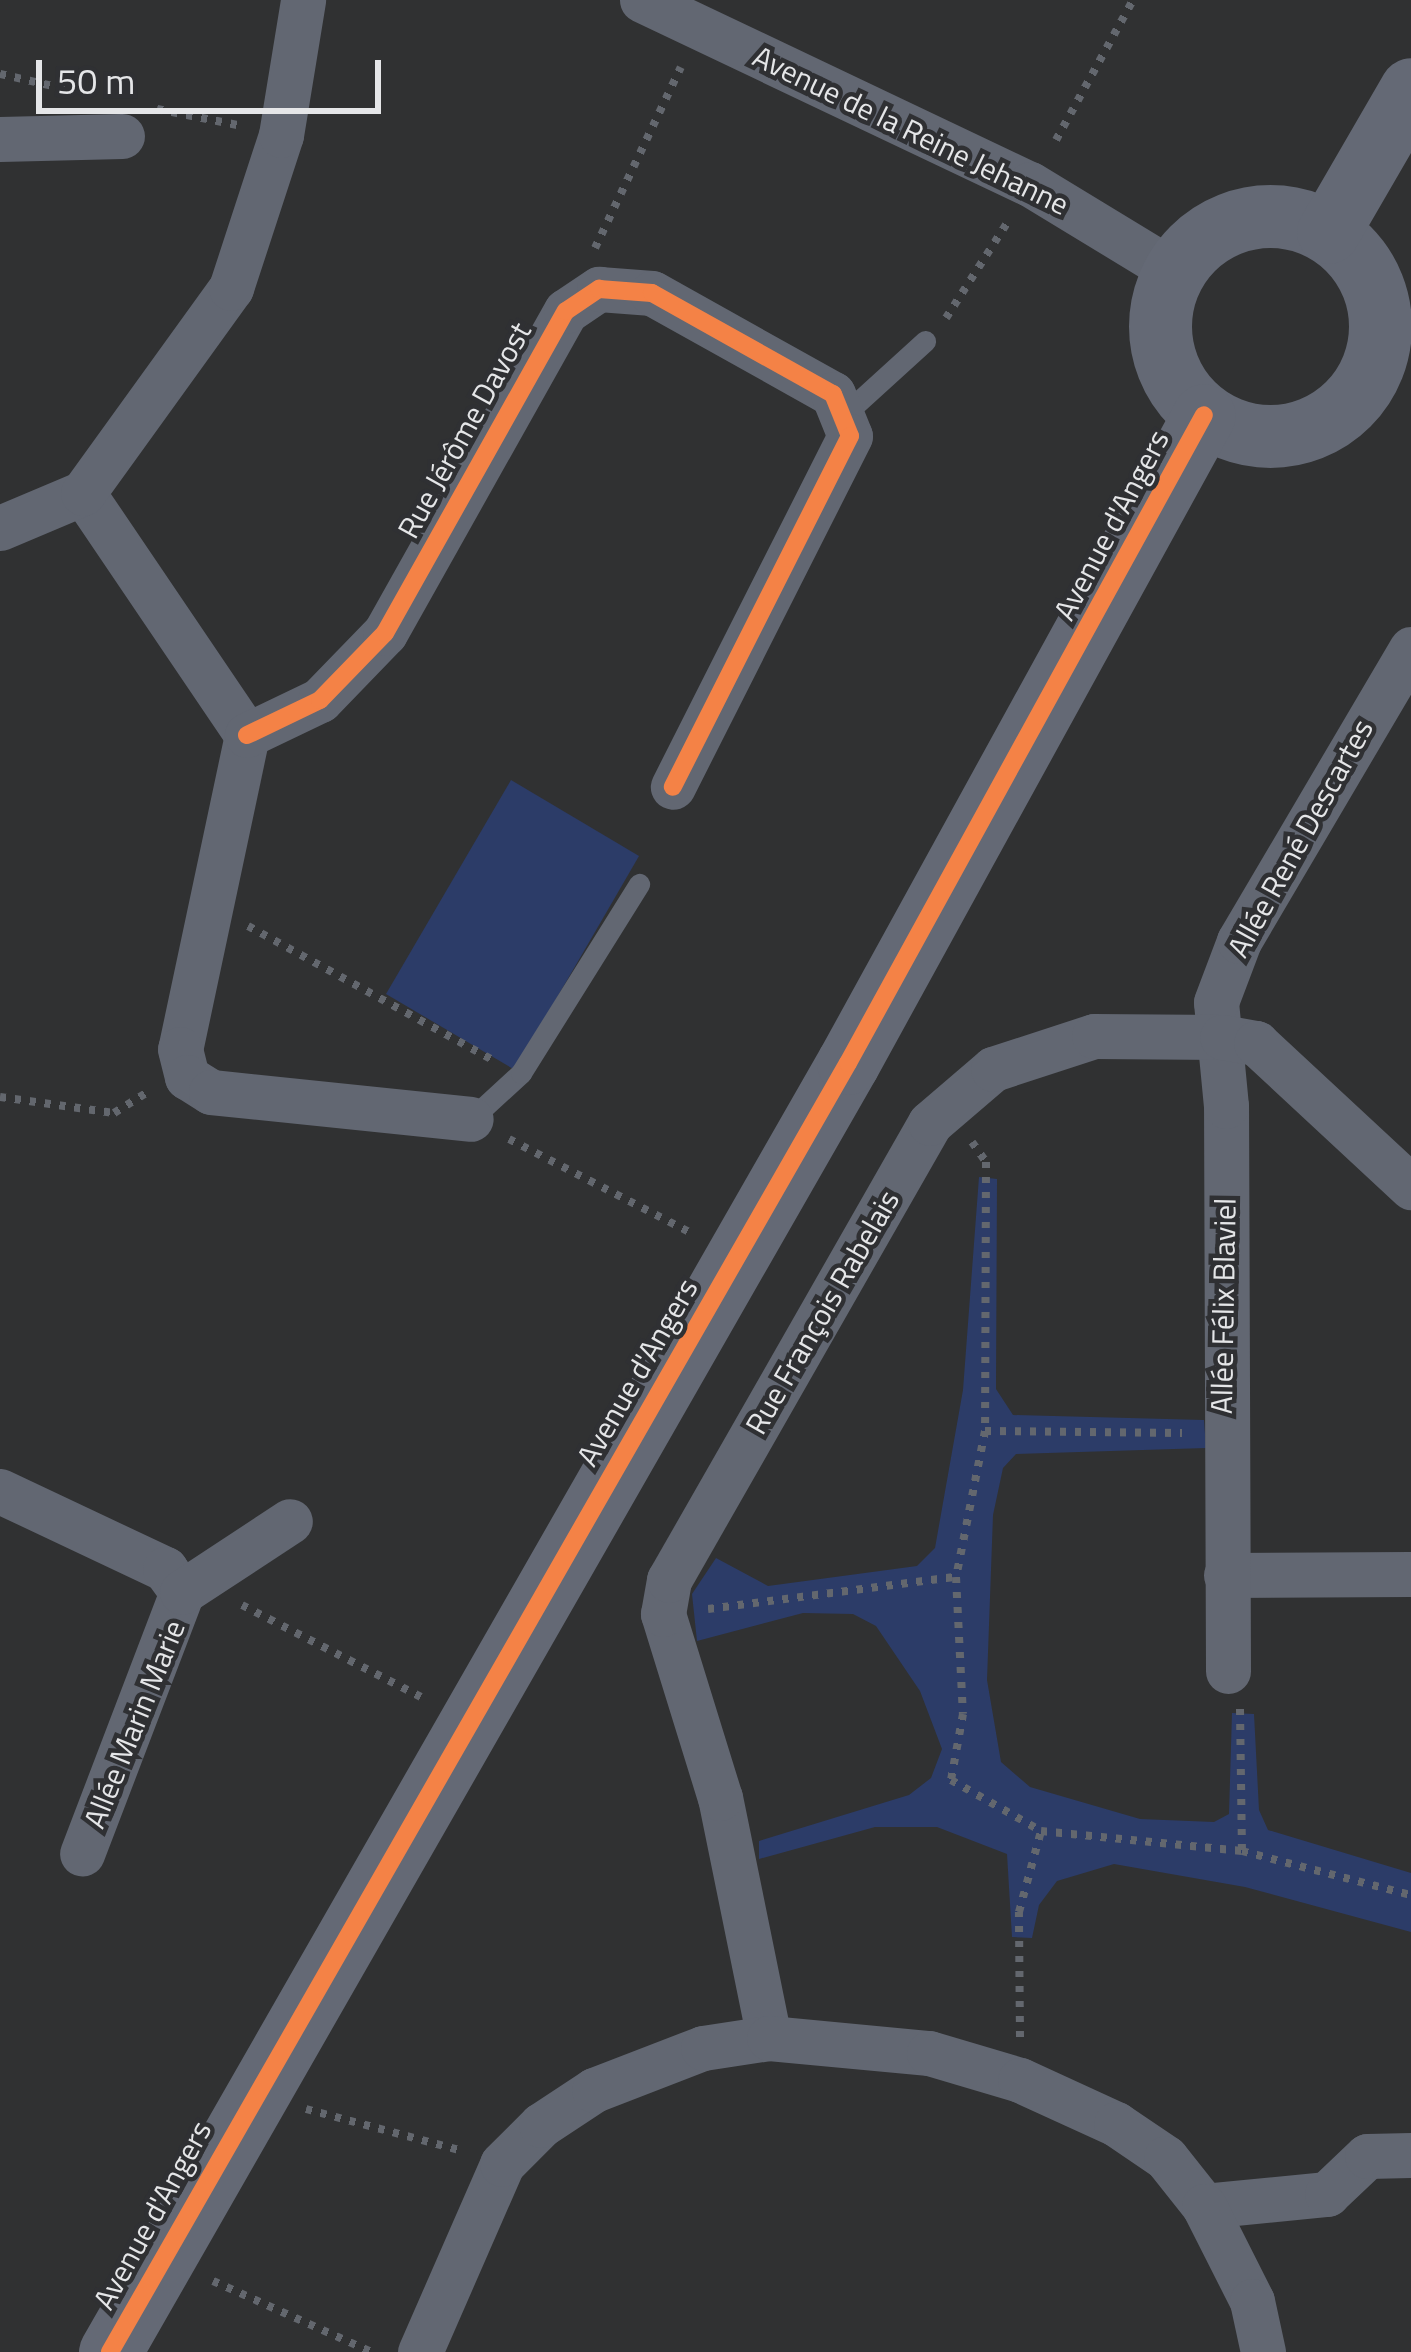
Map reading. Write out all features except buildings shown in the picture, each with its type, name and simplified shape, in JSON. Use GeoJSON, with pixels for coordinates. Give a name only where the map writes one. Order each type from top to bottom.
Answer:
{"type":"FeatureCollection","features":[{"type":"Feature","properties":{"kind":"street"},"geometry":{"type":"LineString","coordinates":[[0,528],[83,493],[231,288],[280,135],[303,0]]}},
{"type":"Feature","properties":{"kind":"street","name":"Avenue de la Reine Jehanne"},"geometry":{"type":"LineString","coordinates":[[642,0],[1030,184],[1173,272]]}},
{"type":"Feature","properties":{"kind":"street"},"geometry":{"type":"LineString","coordinates":[[1328,232],[1411,89]]}},
{"type":"Feature","properties":{"kind":"street"},"geometry":{"type":"LineString","coordinates":[[0,139],[122,136]]}},
{"type":"Feature","properties":{"kind":"street"},"geometry":{"type":"LineString","coordinates":[[1295,218],[1328,232],[1354,254],[1377,300],[1378,351],[1389,396],[1292,434],[1237,433],[1204,415],[1166,365],[1159,333],[1173,272],[1225,224],[1295,218]]}},
{"type":"Feature","properties":{"kind":"street"},"geometry":{"type":"LineString","coordinates":[[599,290],[652,292],[832,394],[846,413],[850,436],[673,787]]}},
{"type":"Feature","properties":{"kind":"street","name":"Rue Jérôme Davost"},"geometry":{"type":"LineString","coordinates":[[248,735],[320,700],[385,633],[566,311],[599,290]]}},
{"type":"Feature","properties":{"kind":"street","name":"Avenue d'Angers"},"geometry":{"type":"LineString","coordinates":[[110,2352],[848,1063],[1204,415]]}},
{"type":"Feature","properties":{"kind":"street"},"geometry":{"type":"LineString","coordinates":[[83,493],[248,735],[180,1049],[187,1078],[211,1092],[471,1119]]}},
{"type":"Feature","properties":{"kind":"street","name":"Allée René Descartes"},"geometry":{"type":"LineString","coordinates":[[1222,1037],[1216,1001],[1239,941],[1411,649]]}},
{"type":"Feature","properties":{"kind":"street","name":"Rue François Rabelais"},"geometry":{"type":"LineString","coordinates":[[663,1614],[668,1580],[930,1123],[993,1069],[1094,1036],[1222,1037],[1256,1043],[1411,1187]]}},
{"type":"Feature","properties":{"kind":"street","name":"Allée Félix Blaviel"},"geometry":{"type":"LineString","coordinates":[[1222,1037],[1222,1434],[1228,1671]]}},
{"type":"Feature","properties":{"kind":"street","name":"Allée Marin Marie"},"geometry":{"type":"LineString","coordinates":[[0,1491],[165,1569],[182,1592]]}},
{"type":"Feature","properties":{"kind":"street","name":"Allée Marin Marie"},"geometry":{"type":"LineString","coordinates":[[82,1854],[182,1592],[290,1521]]}},
{"type":"Feature","properties":{"kind":"street"},"geometry":{"type":"LineString","coordinates":[[1226,1575],[1411,1574]]}},
{"type":"Feature","properties":{"kind":"street"},"geometry":{"type":"LineString","coordinates":[[663,1614],[719,1798],[769,2038]]}},
{"type":"Feature","properties":{"kind":"street"},"geometry":{"type":"LineString","coordinates":[[420,2352],[502,2164],[541,2125],[595,2090],[704,2048],[769,2038],[929,2053],[1020,2080],[1150,2146],[1204,2206],[1252,2301],[1263,2352]]}},
{"type":"Feature","properties":{"kind":"street"},"geometry":{"type":"LineString","coordinates":[[1204,2206],[1328,2194],[1367,2156],[1411,2155]]}},
{"type":"Feature","properties":{"kind":"lane"},"geometry":{"type":"LineString","coordinates":[[846,413],[925,341]]}},
{"type":"Feature","properties":{"kind":"lane"},"geometry":{"type":"LineString","coordinates":[[471,1119],[521,1073],[639,884]]}},
{"type":"Feature","properties":{"kind":"path"},"geometry":{"type":"LineString","coordinates":[[1055,140],[1133,0]]}},
{"type":"Feature","properties":{"kind":"path"},"geometry":{"type":"LineString","coordinates":[[599,290],[595,247],[700,28]]}},
{"type":"Feature","properties":{"kind":"path"},"geometry":{"type":"LineString","coordinates":[[925,341],[1010,218]]}},
{"type":"Feature","properties":{"kind":"path"},"geometry":{"type":"LineString","coordinates":[[211,904],[426,1029],[521,1073]]}},
{"type":"Feature","properties":{"kind":"path"},"geometry":{"type":"LineString","coordinates":[[0,1096],[114,1113],[187,1078]]}},
{"type":"Feature","properties":{"kind":"path"},"geometry":{"type":"LineString","coordinates":[[949,1108],[986,1162],[985,1431],[956,1577],[963,1714],[951,1780],[1042,1832],[1242,1851],[1411,1895]]}},
{"type":"Feature","properties":{"kind":"path"},"geometry":{"type":"LineString","coordinates":[[471,1119],[691,1233]]}},
{"type":"Feature","properties":{"kind":"path"},"geometry":{"type":"LineString","coordinates":[[985,1431],[1222,1434]]}},
{"type":"Feature","properties":{"kind":"path"},"geometry":{"type":"LineString","coordinates":[[663,1614],[956,1577]]}},
{"type":"Feature","properties":{"kind":"path"},"geometry":{"type":"LineString","coordinates":[[182,1592],[247,1606],[421,1696]]}},
{"type":"Feature","properties":{"kind":"path"},"geometry":{"type":"LineString","coordinates":[[1228,1671],[1242,1714],[1242,1851]]}},
{"type":"Feature","properties":{"kind":"path"},"geometry":{"type":"LineString","coordinates":[[1020,2080],[1019,1912],[1042,1832]]}},
{"type":"Feature","properties":{"kind":"path"},"geometry":{"type":"LineString","coordinates":[[304,2109],[464,2152]]}},
{"type":"Feature","properties":{"kind":"path"},"geometry":{"type":"LineString","coordinates":[[163,2258],[372,2352]]}},
{"type":"Feature","properties":{"kind":"shaded area"},"geometry":{"type":"Polygon","coordinates":[[[511,780],[639,856],[515,1070],[386,994],[511,780]]]}},
{"type":"Feature","properties":{"kind":"shaded area"},"geometry":{"type":"Polygon","coordinates":[[[979,1177],[997,1179],[996,1389],[1013,1415],[1204,1420],[1206,1448],[1016,1454],[1003,1468],[993,1515],[987,1680],[1001,1762],[1030,1787],[1140,1819],[1214,1822],[1229,1814],[1232,1713],[1254,1714],[1259,1810],[1268,1830],[1411,1873],[1411,1932],[1245,1887],[1114,1864],[1057,1881],[1039,1905],[1032,1938],[1012,1937],[1007,1854],[937,1827],[875,1827],[759,1859],[759,1841],[909,1795],[931,1778],[942,1749],[920,1691],[876,1626],[853,1614],[803,1613],[697,1641],[692,1594],[716,1558],[768,1586],[917,1566],[935,1548],[963,1390],[979,1177]]]}},
{"type":"Feature","properties":{"kind":"cycle path"},"geometry":{"type":"LineString","coordinates":[[247,735],[320,700],[385,633],[566,311],[599,289],[652,293],[833,394],[850,436],[673,787]]}},
{"type":"Feature","properties":{"kind":"cycle path"},"geometry":{"type":"LineString","coordinates":[[110,2352],[848,1063],[1204,415]]}}]}
